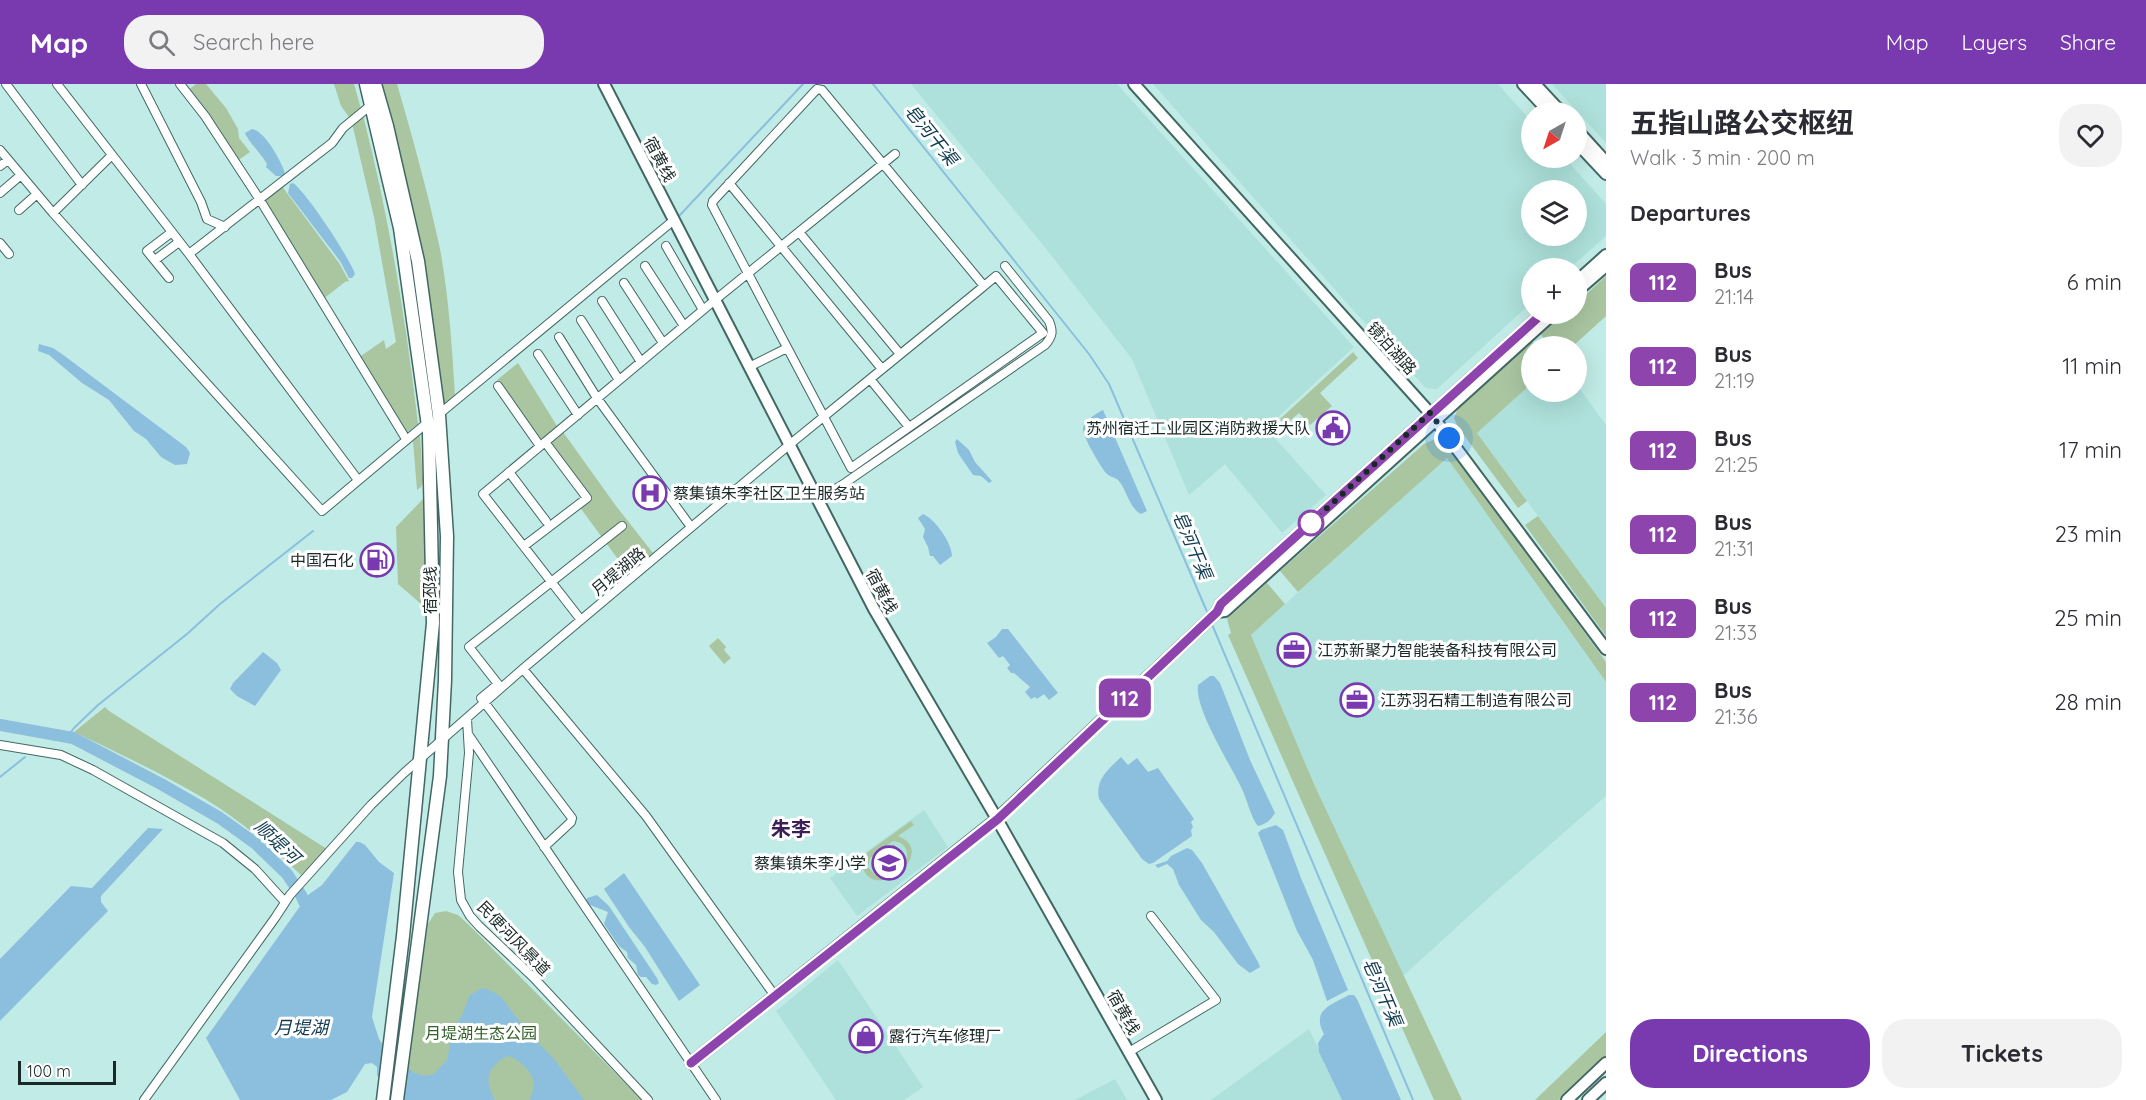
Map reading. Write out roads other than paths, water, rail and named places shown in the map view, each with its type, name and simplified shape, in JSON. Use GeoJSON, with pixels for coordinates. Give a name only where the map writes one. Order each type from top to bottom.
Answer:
{"type":"FeatureCollection","features":[{"type":"Feature","properties":{"kind":"main road","name":"宿邳线"},"geometry":{"type":"LineString","coordinates":[[366,84],[400,228],[427,423],[433,628],[384,1094]]}},
{"type":"Feature","properties":{"kind":"main road","name":"宿邳线"},"geometry":{"type":"LineString","coordinates":[[375,84],[418,261],[438,415],[447,536],[446,669],[440,776],[397,1100]]}},
{"type":"Feature","properties":{"kind":"main road","name":"宿黄线"},"geometry":{"type":"LineString","coordinates":[[604,84],[878,617],[998,819],[1156,1100]]}},
{"type":"Feature","properties":{"kind":"main road","name":"镜泊湖路"},"geometry":{"type":"LineString","coordinates":[[1134,84],[1433,417],[1606,649]]}},
{"type":"Feature","properties":{"kind":"main road"},"geometry":{"type":"LineString","coordinates":[[1523,84],[1540,102]]}},
{"type":"Feature","properties":{"kind":"main road"},"geometry":{"type":"LineString","coordinates":[[1535,84],[1552,102]]}},
{"type":"Feature","properties":{"kind":"main road"},"geometry":{"type":"LineString","coordinates":[[1587,141],[1606,162]]}},
{"type":"Feature","properties":{"kind":"main road"},"geometry":{"type":"LineString","coordinates":[[1587,154],[1606,174]]}},
{"type":"Feature","properties":{"kind":"main road"},"geometry":{"type":"LineString","coordinates":[[1587,272],[1606,255]]}},
{"type":"Feature","properties":{"kind":"main road"},"geometry":{"type":"LineString","coordinates":[[1587,282],[1606,266]]}},
{"type":"Feature","properties":{"kind":"main road"},"geometry":{"type":"LineString","coordinates":[[1433,417],[1531,324]]}},
{"type":"Feature","properties":{"kind":"main road"},"geometry":{"type":"LineString","coordinates":[[691,1063],[998,819],[1217,612],[1221,604],[1541,324]]}},
{"type":"Feature","properties":{"kind":"main road"},"geometry":{"type":"LineString","coordinates":[[1567,1100],[1606,1063]]}},
{"type":"Feature","properties":{"kind":"main road"},"geometry":{"type":"LineString","coordinates":[[1588,1100],[1606,1083]]}},
{"type":"Feature","properties":{"kind":"street"},"geometry":{"type":"LineString","coordinates":[[6,84],[82,185]]}},
{"type":"Feature","properties":{"kind":"street"},"geometry":{"type":"LineString","coordinates":[[57,84],[189,254],[358,480]]}},
{"type":"Feature","properties":{"kind":"street"},"geometry":{"type":"LineString","coordinates":[[141,84],[201,202],[207,219],[225,227]]}},
{"type":"Feature","properties":{"kind":"street"},"geometry":{"type":"LineString","coordinates":[[180,84],[205,116],[260,200],[406,439]]}},
{"type":"Feature","properties":{"kind":"street"},"geometry":{"type":"LineString","coordinates":[[820,88],[984,286],[996,276],[1043,333],[851,468],[712,205],[729,183],[820,88]]}},
{"type":"Feature","properties":{"kind":"street"},"geometry":{"type":"LineString","coordinates":[[189,254],[332,143],[343,128],[371,105]]}},
{"type":"Feature","properties":{"kind":"street"},"geometry":{"type":"LineString","coordinates":[[0,150],[53,213],[322,511],[406,439],[674,220]]}},
{"type":"Feature","properties":{"kind":"street"},"geometry":{"type":"LineString","coordinates":[[581,620],[483,494],[715,300],[896,154]]}},
{"type":"Feature","properties":{"kind":"street"},"geometry":{"type":"LineString","coordinates":[[53,213],[112,155]]}},
{"type":"Feature","properties":{"kind":"street"},"geometry":{"type":"LineString","coordinates":[[0,166],[8,160]]}},
{"type":"Feature","properties":{"kind":"street"},"geometry":{"type":"LineString","coordinates":[[0,193],[21,175]]}},
{"type":"Feature","properties":{"kind":"street"},"geometry":{"type":"LineString","coordinates":[[729,183],[882,369]]}},
{"type":"Feature","properties":{"kind":"street"},"geometry":{"type":"LineString","coordinates":[[19,210],[37,194]]}},
{"type":"Feature","properties":{"kind":"street"},"geometry":{"type":"LineString","coordinates":[[169,278],[147,251],[172,232]]}},
{"type":"Feature","properties":{"kind":"street"},"geometry":{"type":"LineString","coordinates":[[799,232],[900,354]]}},
{"type":"Feature","properties":{"kind":"street"},"geometry":{"type":"LineString","coordinates":[[155,260],[179,242]]}},
{"type":"Feature","properties":{"kind":"street"},"geometry":{"type":"LineString","coordinates":[[0,243],[9,254]]}},
{"type":"Feature","properties":{"kind":"street"},"geometry":{"type":"LineString","coordinates":[[666,246],[703,310]]}},
{"type":"Feature","properties":{"kind":"street"},"geometry":{"type":"LineString","coordinates":[[645,266],[684,326]]}},
{"type":"Feature","properties":{"kind":"street"},"geometry":{"type":"LineString","coordinates":[[817,500],[1046,345],[1053,330],[1049,321],[1005,266]]}},
{"type":"Feature","properties":{"kind":"street"},"geometry":{"type":"LineString","coordinates":[[624,283],[663,343]]}},
{"type":"Feature","properties":{"kind":"street","name":"月堤湖路"},"geometry":{"type":"LineString","coordinates":[[144,1100],[287,898],[371,805],[523,669],[789,445],[984,286]]}},
{"type":"Feature","properties":{"kind":"street"},"geometry":{"type":"LineString","coordinates":[[602,301],[641,362]]}},
{"type":"Feature","properties":{"kind":"street"},"geometry":{"type":"LineString","coordinates":[[581,320],[620,380]]}},
{"type":"Feature","properties":{"kind":"street"},"geometry":{"type":"LineString","coordinates":[[559,337],[597,398],[691,527]]}},
{"type":"Feature","properties":{"kind":"street"},"geometry":{"type":"LineString","coordinates":[[749,367],[787,348]]}},
{"type":"Feature","properties":{"kind":"street"},"geometry":{"type":"LineString","coordinates":[[538,354],[578,415]]}},
{"type":"Feature","properties":{"kind":"street"},"geometry":{"type":"LineString","coordinates":[[870,379],[911,426],[920,431]]}},
{"type":"Feature","properties":{"kind":"street"},"geometry":{"type":"LineString","coordinates":[[498,386],[587,498],[524,546]]}},
{"type":"Feature","properties":{"kind":"street"},"geometry":{"type":"LineString","coordinates":[[509,472],[546,521]]}},
{"type":"Feature","properties":{"kind":"street"},"geometry":{"type":"LineString","coordinates":[[543,847],[571,822],[572,818],[481,698],[498,684],[469,647],[622,526]]}},
{"type":"Feature","properties":{"kind":"street"},"geometry":{"type":"LineString","coordinates":[[523,669],[646,816],[775,996]]}},
{"type":"Feature","properties":{"kind":"street","name":"民便河风景道"},"geometry":{"type":"LineString","coordinates":[[466,719],[469,753],[458,872],[461,900],[479,926],[533,977],[648,1100]]}},
{"type":"Feature","properties":{"kind":"street"},"geometry":{"type":"LineString","coordinates":[[467,733],[716,1100]]}},
{"type":"Feature","properties":{"kind":"street"},"geometry":{"type":"LineString","coordinates":[[0,745],[61,755],[84,765],[223,843],[287,898]]}},
{"type":"Feature","properties":{"kind":"street"},"geometry":{"type":"LineString","coordinates":[[1129,1052],[1216,1000],[1151,916]]}},
{"type":"Feature","properties":{"kind":"water"},"geometry":{"type":"Polygon","coordinates":[[[252,129],[262,135],[272,147],[283,168],[284,176],[276,176],[266,167],[267,164],[245,133],[252,129]]]}},
{"type":"Feature","properties":{"kind":"water"},"geometry":{"type":"Polygon","coordinates":[[[293,183],[308,199],[336,240],[355,274],[352,278],[349,278],[340,261],[288,193],[290,184],[293,183]]]}},
{"type":"Feature","properties":{"kind":"water"},"geometry":{"type":"Polygon","coordinates":[[[39,344],[53,348],[62,354],[186,447],[190,453],[187,464],[175,465],[161,457],[146,439],[134,431],[109,400],[82,383],[49,355],[38,351],[39,344]]]}},
{"type":"Feature","properties":{"kind":"water"},"geometry":{"type":"Polygon","coordinates":[[[1103,410],[1147,511],[1141,514],[1134,508],[1118,480],[1104,470],[1085,438],[1084,425],[1103,410]]]}},
{"type":"Feature","properties":{"kind":"water"},"geometry":{"type":"Polygon","coordinates":[[[957,439],[969,450],[975,462],[992,481],[989,483],[981,476],[973,475],[958,453],[955,442],[957,439]]]}},
{"type":"Feature","properties":{"kind":"water"},"geometry":{"type":"Polygon","coordinates":[[[923,514],[937,526],[946,538],[951,551],[952,556],[940,565],[933,556],[930,556],[923,537],[925,529],[918,518],[923,514]]]}},
{"type":"Feature","properties":{"kind":"water"},"geometry":{"type":"Polygon","coordinates":[[[1002,629],[1008,629],[1058,693],[1049,700],[1044,694],[1037,699],[1035,697],[1031,699],[1025,692],[1030,687],[1011,673],[1007,668],[1010,665],[1003,656],[999,658],[987,643],[1002,629]]]}},
{"type":"Feature","properties":{"kind":"water"},"geometry":{"type":"Polygon","coordinates":[[[263,652],[277,663],[281,670],[255,706],[237,696],[230,689],[263,652]]]}},
{"type":"Feature","properties":{"kind":"water"},"geometry":{"type":"Polygon","coordinates":[[[1210,676],[1214,676],[1220,683],[1250,760],[1275,813],[1272,818],[1258,826],[1201,707],[1198,685],[1210,676]]]}},
{"type":"Feature","properties":{"kind":"water"},"geometry":{"type":"Polygon","coordinates":[[[1121,757],[1128,765],[1137,758],[1148,772],[1158,768],[1194,819],[1191,822],[1192,836],[1153,863],[1149,864],[1142,859],[1099,799],[1101,780],[1121,757]]]}},
{"type":"Feature","properties":{"kind":"water"},"geometry":{"type":"Polygon","coordinates":[[[1276,825],[1283,830],[1348,990],[1327,1001],[1313,960],[1297,931],[1258,833],[1276,825]]]}},
{"type":"Feature","properties":{"kind":"water"},"geometry":{"type":"Polygon","coordinates":[[[148,828],[163,829],[101,896],[101,902],[108,911],[0,1021],[0,959],[71,886],[92,888],[148,828]]]}},
{"type":"Feature","properties":{"kind":"water","name":"月堤湖"},"geometry":{"type":"Polygon","coordinates":[[[356,842],[365,845],[379,862],[394,873],[372,1017],[379,1039],[385,1048],[414,1073],[426,1076],[434,1074],[447,1060],[453,1029],[470,995],[482,988],[501,997],[527,1031],[555,1060],[584,1100],[530,1100],[534,1089],[532,1076],[522,1064],[509,1056],[496,1064],[489,1076],[489,1088],[495,1100],[391,1100],[377,1075],[377,1067],[372,1063],[365,1064],[347,1092],[331,1100],[240,1100],[206,1038],[308,895],[322,885],[356,842]]]}},
{"type":"Feature","properties":{"kind":"water"},"geometry":{"type":"Polygon","coordinates":[[[1187,848],[1192,850],[1202,863],[1258,962],[1260,967],[1250,973],[1238,964],[1214,932],[1201,920],[1179,885],[1173,869],[1167,864],[1158,868],[1155,865],[1167,861],[1171,856],[1187,848]]]}},
{"type":"Feature","properties":{"kind":"water"},"geometry":{"type":"Polygon","coordinates":[[[624,873],[700,985],[679,1001],[604,889],[624,873]]]}},
{"type":"Feature","properties":{"kind":"water"},"geometry":{"type":"Polygon","coordinates":[[[597,895],[609,906],[659,983],[652,984],[646,977],[638,975],[636,965],[628,958],[627,952],[619,946],[604,924],[608,912],[586,901],[587,898],[597,895]]]}},
{"type":"Feature","properties":{"kind":"water"},"geometry":{"type":"Polygon","coordinates":[[[1349,995],[1354,995],[1357,999],[1401,1100],[1342,1100],[1319,1052],[1318,1043],[1324,1034],[1321,1014],[1330,1005],[1349,995]]]}},
{"type":"Feature","properties":{"kind":"waterway"},"geometry":{"type":"LineString","coordinates":[[680,215],[803,84]]}},
{"type":"Feature","properties":{"kind":"waterway","name":"皂河干渠"},"geometry":{"type":"LineString","coordinates":[[873,84],[1089,354],[1109,384],[1208,614]]}},
{"type":"Feature","properties":{"kind":"waterway"},"geometry":{"type":"LineString","coordinates":[[67,737],[98,705],[313,531]]}},
{"type":"Feature","properties":{"kind":"waterway","name":"皂河干渠"},"geometry":{"type":"LineString","coordinates":[[1211,622],[1413,1100]]}},
{"type":"Feature","properties":{"kind":"waterway","name":"顺堤河"},"geometry":{"type":"LineString","coordinates":[[0,725],[73,738],[220,818],[256,844],[287,874],[311,916]]}},
{"type":"Feature","properties":{"kind":"waterway"},"geometry":{"type":"LineString","coordinates":[[0,777],[25,757]]}},
{"type":"Feature","properties":{"kind":"place","name":"苏州宿迁工业园区消防救援大队"},"geometry":{"type":"Point","coordinates":[1333,428]}},
{"type":"Feature","properties":{"kind":"place","name":"蔡集镇朱李社区卫生服务站"},"geometry":{"type":"Point","coordinates":[650,493]}},
{"type":"Feature","properties":{"kind":"place","name":"中国石化"},"geometry":{"type":"Point","coordinates":[377,560]}},
{"type":"Feature","properties":{"kind":"place","name":"江苏新聚力智能装备科技有限公司"},"geometry":{"type":"Point","coordinates":[1294,650]}},
{"type":"Feature","properties":{"kind":"place","name":"江苏羽石精工制造有限公司"},"geometry":{"type":"Point","coordinates":[1357,700]}},
{"type":"Feature","properties":{"kind":"place","name":"蔡集镇朱李小学"},"geometry":{"type":"Point","coordinates":[889,863]}},
{"type":"Feature","properties":{"kind":"place","name":"露行汽车修理厂"},"geometry":{"type":"Point","coordinates":[866,1036]}},
{"type":"Feature","properties":{"kind":"district","name":"朱李"},"geometry":{"type":"Point","coordinates":[791,829]}},
{"type":"Feature","properties":{"kind":"park label","name":"月堤湖生态公园"},"geometry":{"type":"Point","coordinates":[481,1033]}}]}
